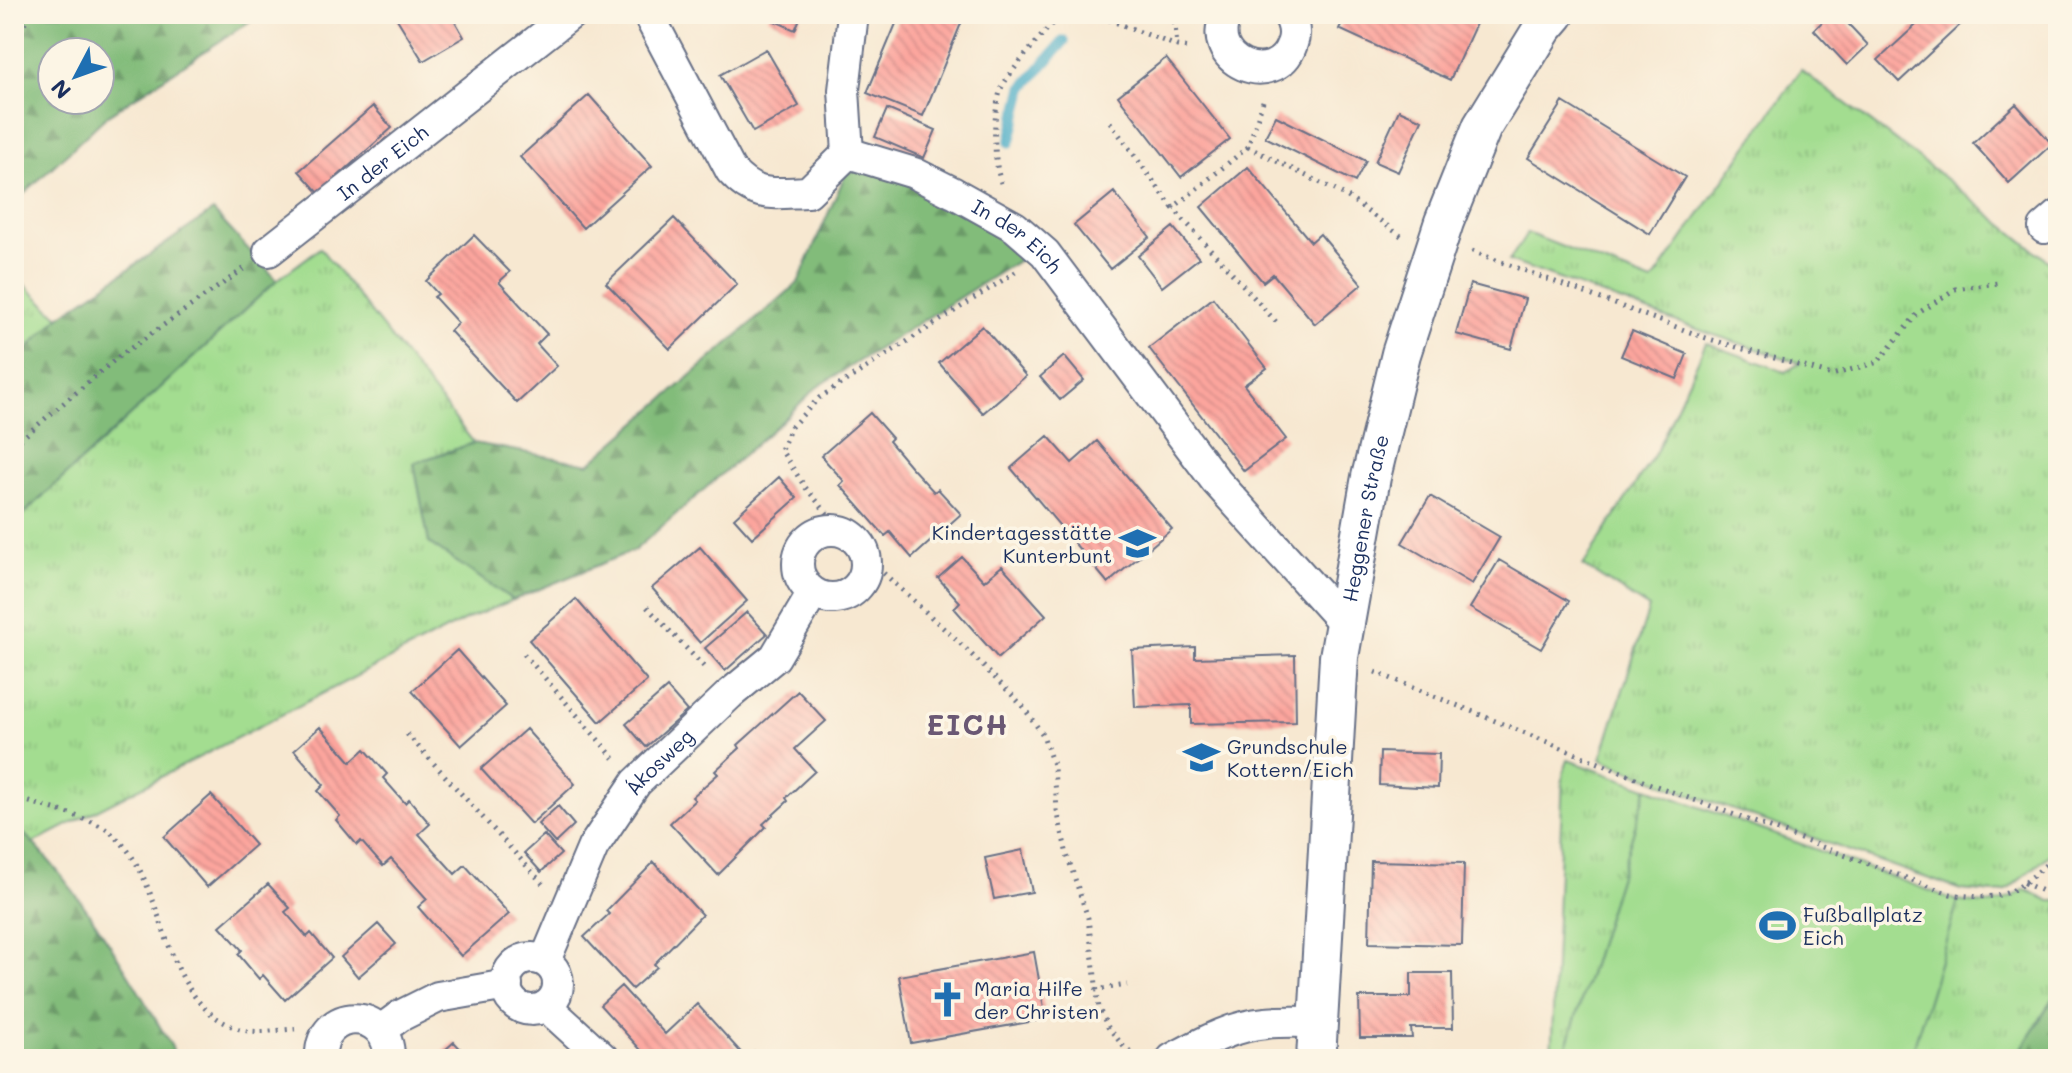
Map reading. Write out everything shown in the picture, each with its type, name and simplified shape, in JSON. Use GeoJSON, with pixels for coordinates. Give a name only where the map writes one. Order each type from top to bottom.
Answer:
{"type":"FeatureCollection","features":[{"type":"Feature","properties":{"kind":"street","name":"In der Eich"},"geometry":{"type":"LineString","coordinates":[[269,251],[571,14]]}},
{"type":"Feature","properties":{"kind":"street"},"geometry":{"type":"LineString","coordinates":[[648,14],[731,171],[745,187],[766,194],[808,192],[848,153],[844,90],[853,14]]}},
{"type":"Feature","properties":{"kind":"street"},"geometry":{"type":"LineString","coordinates":[[1227,14],[1221,31],[1229,54],[1238,63],[1262,69],[1274,65],[1289,51],[1294,29],[1288,14]]}},
{"type":"Feature","properties":{"kind":"street","name":"Heggener Straße"},"geometry":{"type":"LineString","coordinates":[[1316,1059],[1342,641],[1371,477],[1401,354],[1434,248],[1482,127],[1543,28],[1555,14]]}},
{"type":"Feature","properties":{"kind":"street","name":"In der Eich"},"geometry":{"type":"LineString","coordinates":[[848,153],[914,173],[1015,227],[1045,253],[1216,481],[1342,641]]}},
{"type":"Feature","properties":{"kind":"street"},"geometry":{"type":"LineString","coordinates":[[832,530],[853,537],[866,557],[863,580],[846,596],[835,599],[813,593],[800,576],[799,554],[812,537],[832,530]]}},
{"type":"Feature","properties":{"kind":"street","name":"Ákosweg"},"geometry":{"type":"LineString","coordinates":[[545,961],[593,847],[636,783],[730,694],[775,657],[813,593]]}},
{"type":"Feature","properties":{"kind":"street"},"geometry":{"type":"LineString","coordinates":[[522,960],[545,961],[552,967],[558,983],[553,1000],[546,1006],[529,1009],[520,1006],[509,994],[507,985],[511,970],[522,960]]}},
{"type":"Feature","properties":{"kind":"street"},"geometry":{"type":"LineString","coordinates":[[385,1045],[400,1016],[438,997],[507,985]]}},
{"type":"Feature","properties":{"kind":"street"},"geometry":{"type":"LineString","coordinates":[[546,1006],[604,1059]]}},
{"type":"Feature","properties":{"kind":"street"},"geometry":{"type":"LineString","coordinates":[[321,1059],[325,1035],[332,1027],[351,1019],[372,1023],[385,1045]]}},
{"type":"Feature","properties":{"kind":"street"},"geometry":{"type":"LineString","coordinates":[[1172,1059],[1239,1028],[1265,1023],[1316,1022]]}},
{"type":"Feature","properties":{"kind":"path"},"geometry":{"type":"LineString","coordinates":[[14,35],[32,14]]}},
{"type":"Feature","properties":{"kind":"path"},"geometry":{"type":"LineString","coordinates":[[1015,227],[995,165],[1001,87],[1060,14]]}},
{"type":"Feature","properties":{"kind":"path"},"geometry":{"type":"LineString","coordinates":[[1094,14],[1177,46],[1174,14]]}},
{"type":"Feature","properties":{"kind":"path"},"geometry":{"type":"LineString","coordinates":[[1173,208],[1248,147],[1274,65]]}},
{"type":"Feature","properties":{"kind":"path"},"geometry":{"type":"LineString","coordinates":[[1110,122],[1173,208],[1278,324]]}},
{"type":"Feature","properties":{"kind":"path"},"geometry":{"type":"LineString","coordinates":[[1248,147],[1345,195],[1434,248],[1706,338],[1832,375],[1878,362],[1917,314],[1955,289],[1998,283]]}},
{"type":"Feature","properties":{"kind":"path"},"geometry":{"type":"LineString","coordinates":[[14,445],[118,357],[269,251]]}},
{"type":"Feature","properties":{"kind":"path"},"geometry":{"type":"LineString","coordinates":[[843,532],[805,487],[781,450],[791,427],[819,398],[1045,253]]}},
{"type":"Feature","properties":{"kind":"path"},"geometry":{"type":"LineString","coordinates":[[866,557],[1022,705],[1043,735],[1054,768],[1057,810],[1067,855],[1088,918],[1099,1009],[1124,1047],[1141,1059]]}},
{"type":"Feature","properties":{"kind":"path"},"geometry":{"type":"LineString","coordinates":[[647,607],[730,694]]}},
{"type":"Feature","properties":{"kind":"path"},"geometry":{"type":"LineString","coordinates":[[1342,641],[1648,783],[1950,894],[1994,898],[2005,895],[2058,854]]}},
{"type":"Feature","properties":{"kind":"path"},"geometry":{"type":"LineString","coordinates":[[524,654],[636,783]]}},
{"type":"Feature","properties":{"kind":"path"},"geometry":{"type":"LineString","coordinates":[[407,734],[567,909]]}},
{"type":"Feature","properties":{"kind":"path"},"geometry":{"type":"LineString","coordinates":[[14,797],[106,829],[124,846],[147,881],[170,952],[184,981],[220,1020],[236,1028],[255,1031],[332,1027]]}},
{"type":"Feature","properties":{"kind":"path"},"geometry":{"type":"LineString","coordinates":[[2024,883],[2049,894],[2058,893]]}},
{"type":"Feature","properties":{"kind":"path"},"geometry":{"type":"LineString","coordinates":[[1095,990],[1127,985]]}},
{"type":"Feature","properties":{"kind":"green space"},"geometry":{"type":"Polygon","coordinates":[[[14,14],[261,14],[116,110],[116,36],[36,36],[36,116],[107,116],[14,203],[14,14]]]}},
{"type":"Feature","properties":{"kind":"green space"},"geometry":{"type":"Polygon","coordinates":[[[1801,70],[1936,171],[2058,269],[2058,848],[2006,891],[1961,890],[1694,796],[1601,759],[1649,608],[1583,566],[1656,452],[1706,343],[1786,372],[1800,363],[1509,261],[1527,233],[1652,282],[1801,70]]]}},
{"type":"Feature","properties":{"kind":"green space"},"geometry":{"type":"Polygon","coordinates":[[[849,166],[913,183],[1030,253],[816,388],[635,550],[513,600],[429,543],[414,463],[474,443],[589,464],[798,283],[849,166]]]}},
{"type":"Feature","properties":{"kind":"green space"},"geometry":{"type":"Polygon","coordinates":[[[213,211],[277,280],[14,523],[14,362],[59,317],[213,211]]]}},
{"type":"Feature","properties":{"kind":"green space"},"geometry":{"type":"Polygon","coordinates":[[[320,248],[474,443],[414,463],[429,543],[513,600],[467,619],[33,843],[14,824],[14,523],[277,280],[320,248]]]}},
{"type":"Feature","properties":{"kind":"green space"},"geometry":{"type":"Polygon","coordinates":[[[14,275],[59,317],[14,362],[14,275]]]}},
{"type":"Feature","properties":{"kind":"green space"},"geometry":{"type":"Polygon","coordinates":[[[1568,760],[1647,788],[1563,1059],[1551,1059],[1563,775],[1568,760]]]}},
{"type":"Feature","properties":{"kind":"green space","name":"Fußballplatz Eich"},"geometry":{"type":"Polygon","coordinates":[[[1647,788],[1958,901],[1910,1059],[1563,1059],[1647,788]]]}},
{"type":"Feature","properties":{"kind":"green space"},"geometry":{"type":"Polygon","coordinates":[[[14,824],[38,848],[81,902],[172,1047],[175,1059],[14,1059],[14,824]]]}},
{"type":"Feature","properties":{"kind":"green space"},"geometry":{"type":"Polygon","coordinates":[[[2025,889],[2050,901],[2058,901],[2058,991],[2015,1059],[1910,1059],[1958,901],[1993,903],[2025,889]]]}},
{"type":"Feature","properties":{"kind":"green space"},"geometry":{"type":"Polygon","coordinates":[[[2058,991],[2058,1059],[2015,1059],[2058,991]]]}},
{"type":"Feature","properties":{"kind":"building"},"geometry":{"type":"Polygon","coordinates":[[[394,14],[451,14],[464,37],[423,61],[394,14]]]}},
{"type":"Feature","properties":{"kind":"building"},"geometry":{"type":"Polygon","coordinates":[[[770,14],[802,14],[795,30],[768,18],[770,14]]]}},
{"type":"Feature","properties":{"kind":"building"},"geometry":{"type":"Polygon","coordinates":[[[900,14],[965,14],[923,116],[867,93],[900,14]]]}},
{"type":"Feature","properties":{"kind":"building"},"geometry":{"type":"Polygon","coordinates":[[[1346,14],[1480,15],[1450,80],[1339,29],[1346,14]]]}},
{"type":"Feature","properties":{"kind":"building"},"geometry":{"type":"Polygon","coordinates":[[[1830,14],[1839,14],[1868,45],[1847,65],[1814,30],[1830,14]]]}},
{"type":"Feature","properties":{"kind":"building"},"geometry":{"type":"Polygon","coordinates":[[[1928,14],[1952,14],[1961,24],[1899,82],[1878,60],[1928,14]]]}},
{"type":"Feature","properties":{"kind":"building"},"geometry":{"type":"Polygon","coordinates":[[[766,49],[799,106],[753,132],[720,75],[766,49]]]}},
{"type":"Feature","properties":{"kind":"building"},"geometry":{"type":"Polygon","coordinates":[[[1166,58],[1230,139],[1181,177],[1118,96],[1166,58]]]}},
{"type":"Feature","properties":{"kind":"building"},"geometry":{"type":"Polygon","coordinates":[[[589,95],[652,166],[583,228],[520,157],[589,95]]]}},
{"type":"Feature","properties":{"kind":"building"},"geometry":{"type":"Polygon","coordinates":[[[1563,102],[1685,177],[1650,234],[1528,158],[1563,102]]]}},
{"type":"Feature","properties":{"kind":"building"},"geometry":{"type":"Polygon","coordinates":[[[2016,104],[2052,144],[2009,183],[1973,143],[2016,104]]]}},
{"type":"Feature","properties":{"kind":"building"},"geometry":{"type":"Polygon","coordinates":[[[373,106],[392,128],[319,193],[299,171],[373,106]]]}},
{"type":"Feature","properties":{"kind":"building"},"geometry":{"type":"Polygon","coordinates":[[[887,109],[936,130],[924,158],[875,137],[887,109]]]}},
{"type":"Feature","properties":{"kind":"building"},"geometry":{"type":"Polygon","coordinates":[[[1399,110],[1422,120],[1398,172],[1375,162],[1399,110]]]}},
{"type":"Feature","properties":{"kind":"building"},"geometry":{"type":"Polygon","coordinates":[[[1276,116],[1366,161],[1355,182],[1265,137],[1276,116]]]}},
{"type":"Feature","properties":{"kind":"building"},"geometry":{"type":"Polygon","coordinates":[[[1248,167],[1311,242],[1320,234],[1362,284],[1315,324],[1273,274],[1263,282],[1201,207],[1248,167]]]}},
{"type":"Feature","properties":{"kind":"building"},"geometry":{"type":"Polygon","coordinates":[[[1114,192],[1150,237],[1110,269],[1074,225],[1114,192]]]}},
{"type":"Feature","properties":{"kind":"building"},"geometry":{"type":"Polygon","coordinates":[[[674,218],[737,284],[670,349],[606,283],[674,218]]]}},
{"type":"Feature","properties":{"kind":"building"},"geometry":{"type":"Polygon","coordinates":[[[1173,227],[1199,258],[1162,287],[1138,256],[1173,227]]]}},
{"type":"Feature","properties":{"kind":"building"},"geometry":{"type":"Polygon","coordinates":[[[474,235],[510,272],[499,282],[547,334],[537,344],[557,366],[517,403],[450,331],[458,323],[434,297],[438,294],[426,281],[474,235]]]}},
{"type":"Feature","properties":{"kind":"building"},"geometry":{"type":"Polygon","coordinates":[[[1470,284],[1525,299],[1511,349],[1456,334],[1470,284]]]}},
{"type":"Feature","properties":{"kind":"building"},"geometry":{"type":"Polygon","coordinates":[[[1213,298],[1267,368],[1244,385],[1286,439],[1244,471],[1149,348],[1213,298]]]}},
{"type":"Feature","properties":{"kind":"building"},"geometry":{"type":"Polygon","coordinates":[[[982,326],[1026,376],[983,413],[939,363],[982,326]]]}},
{"type":"Feature","properties":{"kind":"building"},"geometry":{"type":"Polygon","coordinates":[[[1632,331],[1687,354],[1677,379],[1621,356],[1632,331]]]}},
{"type":"Feature","properties":{"kind":"building"},"geometry":{"type":"Polygon","coordinates":[[[1064,356],[1084,380],[1060,400],[1040,377],[1064,356]]]}},
{"type":"Feature","properties":{"kind":"building"},"geometry":{"type":"Polygon","coordinates":[[[870,413],[892,438],[889,441],[911,467],[934,492],[938,489],[961,514],[912,558],[890,532],[885,536],[840,485],[844,481],[821,456],[870,413]]]}},
{"type":"Feature","properties":{"kind":"building"},"geometry":{"type":"Polygon","coordinates":[[[1048,436],[1072,463],[1097,441],[1172,529],[1108,583],[1011,468],[1048,436]]]}},
{"type":"Feature","properties":{"kind":"building"},"geometry":{"type":"Polygon","coordinates":[[[779,477],[797,498],[752,538],[734,518],[779,477]]]}},
{"type":"Feature","properties":{"kind":"building"},"geometry":{"type":"Polygon","coordinates":[[[1430,496],[1500,537],[1472,584],[1402,543],[1430,496]]]}},
{"type":"Feature","properties":{"kind":"building"},"geometry":{"type":"Polygon","coordinates":[[[700,547],[747,601],[700,643],[652,588],[700,547]]]}},
{"type":"Feature","properties":{"kind":"building"},"geometry":{"type":"Polygon","coordinates":[[[962,557],[984,581],[1002,566],[1046,615],[998,658],[954,608],[960,602],[938,578],[962,557]]]}},
{"type":"Feature","properties":{"kind":"building"},"geometry":{"type":"Polygon","coordinates":[[[1499,560],[1569,601],[1541,649],[1470,608],[1499,560]]]}},
{"type":"Feature","properties":{"kind":"building"},"geometry":{"type":"Polygon","coordinates":[[[576,599],[647,681],[600,722],[529,640],[576,599]]]}},
{"type":"Feature","properties":{"kind":"building"},"geometry":{"type":"Polygon","coordinates":[[[747,612],[767,634],[725,671],[705,648],[747,612]]]}},
{"type":"Feature","properties":{"kind":"building"},"geometry":{"type":"Polygon","coordinates":[[[1195,647],[1195,658],[1295,655],[1296,722],[1191,724],[1191,705],[1135,707],[1132,650],[1195,647]]]}},
{"type":"Feature","properties":{"kind":"building"},"geometry":{"type":"Polygon","coordinates":[[[457,650],[506,706],[461,746],[412,691],[457,650]]]}},
{"type":"Feature","properties":{"kind":"building"},"geometry":{"type":"Polygon","coordinates":[[[667,688],[687,711],[646,747],[626,724],[667,688]]]}},
{"type":"Feature","properties":{"kind":"building"},"geometry":{"type":"Polygon","coordinates":[[[798,691],[826,721],[795,749],[815,771],[786,798],[788,801],[763,824],[766,827],[718,875],[670,823],[695,800],[692,797],[718,774],[715,771],[740,748],[738,745],[798,691]]]}},
{"type":"Feature","properties":{"kind":"building"},"geometry":{"type":"Polygon","coordinates":[[[320,727],[351,762],[365,749],[387,774],[383,778],[405,803],[409,799],[430,824],[419,834],[455,874],[465,865],[509,914],[461,956],[418,907],[427,899],[391,859],[383,866],[361,841],[357,845],[336,820],[340,816],[318,791],[324,785],[294,750],[320,727]]]}},
{"type":"Feature","properties":{"kind":"building"},"geometry":{"type":"Polygon","coordinates":[[[526,729],[575,784],[531,824],[481,769],[526,729]]]}},
{"type":"Feature","properties":{"kind":"building"},"geometry":{"type":"Polygon","coordinates":[[[1380,752],[1439,754],[1438,788],[1379,785],[1380,752]]]}},
{"type":"Feature","properties":{"kind":"building"},"geometry":{"type":"Polygon","coordinates":[[[211,795],[255,845],[207,887],[164,837],[211,795]]]}},
{"type":"Feature","properties":{"kind":"building"},"geometry":{"type":"Polygon","coordinates":[[[558,806],[574,825],[555,843],[538,824],[558,806]]]}},
{"type":"Feature","properties":{"kind":"building"},"geometry":{"type":"Polygon","coordinates":[[[544,835],[561,854],[541,872],[524,853],[544,835]]]}},
{"type":"Feature","properties":{"kind":"building"},"geometry":{"type":"Polygon","coordinates":[[[1023,850],[1032,892],[994,899],[985,858],[1023,850]]]}},
{"type":"Feature","properties":{"kind":"building"},"geometry":{"type":"Polygon","coordinates":[[[1371,861],[1464,863],[1462,945],[1369,943],[1371,861]]]}},
{"type":"Feature","properties":{"kind":"building"},"geometry":{"type":"Polygon","coordinates":[[[654,862],[702,915],[654,964],[657,967],[632,989],[584,937],[609,914],[606,911],[654,862]]]}},
{"type":"Feature","properties":{"kind":"building"},"geometry":{"type":"Polygon","coordinates":[[[268,884],[290,908],[285,912],[307,937],[311,933],[332,958],[285,1000],[263,975],[259,979],[238,954],[242,950],[220,926],[268,884]]]}},
{"type":"Feature","properties":{"kind":"building"},"geometry":{"type":"Polygon","coordinates":[[[378,924],[396,944],[358,977],[341,957],[378,924]]]}},
{"type":"Feature","properties":{"kind":"building"},"geometry":{"type":"Polygon","coordinates":[[[1034,952],[1046,1019],[911,1043],[899,976],[1034,952]]]}},
{"type":"Feature","properties":{"kind":"building"},"geometry":{"type":"Polygon","coordinates":[[[1411,973],[1452,973],[1453,1028],[1411,1028],[1412,1038],[1360,1038],[1359,997],[1411,997],[1411,973]]]}},
{"type":"Feature","properties":{"kind":"building"},"geometry":{"type":"Polygon","coordinates":[[[621,986],[665,1034],[697,1004],[746,1058],[754,1051],[761,1059],[649,1059],[600,1005],[621,986]]]}},
{"type":"Feature","properties":{"kind":"building"},"geometry":{"type":"Polygon","coordinates":[[[454,1042],[470,1059],[435,1059],[454,1042]]]}},
{"type":"Feature","properties":{"kind":"waterway"},"geometry":{"type":"LineString","coordinates":[[1010,142],[1024,87],[1064,41]]}},
{"type":"Feature","properties":{"kind":"place","name":"Kindertagesstätte Kunterbunt"},"geometry":{"type":"Point","coordinates":[1138,544]}},
{"type":"Feature","properties":{"kind":"place","name":"Grundschule Kottern/Eich"},"geometry":{"type":"Point","coordinates":[1201,758]}},
{"type":"Feature","properties":{"kind":"place","name":"Fußballplatz Eich"},"geometry":{"type":"Point","coordinates":[1777,926]}},
{"type":"Feature","properties":{"kind":"place","name":"Maria Hilfe der Christen"},"geometry":{"type":"Point","coordinates":[948,1000]}},
{"type":"Feature","properties":{"kind":"district","name":"EICH"},"geometry":{"type":"Point","coordinates":[968,724]}}]}
